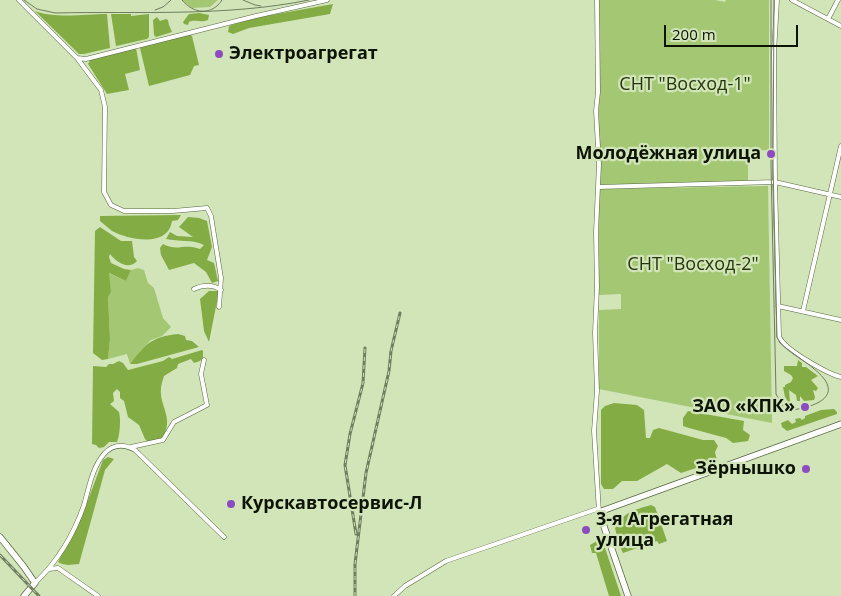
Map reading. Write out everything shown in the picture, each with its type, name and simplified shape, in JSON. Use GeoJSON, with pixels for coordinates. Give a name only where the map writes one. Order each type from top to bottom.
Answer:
{"type":"FeatureCollection","features":[{"type":"Feature","properties":{"kind":"street"},"geometry":{"type":"LineString","coordinates":[[19,0],[76,58],[96,81],[101,90],[104,99],[104,192],[111,205],[124,211],[173,211],[207,208],[211,216],[221,278],[219,307]]}},
{"type":"Feature","properties":{"kind":"street"},"geometry":{"type":"LineString","coordinates":[[76,58],[86,58],[328,0]]}},
{"type":"Feature","properties":{"kind":"street"},"geometry":{"type":"LineString","coordinates":[[597,0],[598,92],[596,111],[599,164],[594,333],[597,391],[594,431],[598,510],[628,596]]}},
{"type":"Feature","properties":{"kind":"street"},"geometry":{"type":"LineString","coordinates":[[777,0],[774,53],[774,182],[779,336],[784,344],[814,364],[841,377]]}},
{"type":"Feature","properties":{"kind":"street"},"geometry":{"type":"LineString","coordinates":[[792,0],[841,26]]}},
{"type":"Feature","properties":{"kind":"street"},"geometry":{"type":"LineString","coordinates":[[828,19],[838,0]]}},
{"type":"Feature","properties":{"kind":"street"},"geometry":{"type":"LineString","coordinates":[[803,311],[841,146]]}},
{"type":"Feature","properties":{"kind":"street"},"geometry":{"type":"LineString","coordinates":[[598,187],[774,182],[841,197]]}},
{"type":"Feature","properties":{"kind":"street"},"geometry":{"type":"LineString","coordinates":[[194,289],[206,286],[221,290]]}},
{"type":"Feature","properties":{"kind":"street"},"geometry":{"type":"LineString","coordinates":[[778,306],[841,320]]}},
{"type":"Feature","properties":{"kind":"street"},"geometry":{"type":"LineString","coordinates":[[131,447],[164,440],[174,422],[207,405],[201,374],[204,360]]}},
{"type":"Feature","properties":{"kind":"street"},"geometry":{"type":"LineString","coordinates":[[394,596],[406,586],[446,561],[598,510],[841,424]]}},
{"type":"Feature","properties":{"kind":"street"},"geometry":{"type":"LineString","coordinates":[[24,596],[50,569],[83,506],[96,467],[104,454],[115,446],[127,445],[135,450],[224,537]]}},
{"type":"Feature","properties":{"kind":"street"},"geometry":{"type":"LineString","coordinates":[[0,537],[35,583]]}},
{"type":"Feature","properties":{"kind":"street"},"geometry":{"type":"LineString","coordinates":[[50,569],[58,568],[98,596]]}},
{"type":"Feature","properties":{"kind":"green space"},"geometry":{"type":"Polygon","coordinates":[[[182,0],[218,0],[210,7],[192,8],[182,0]]]}},
{"type":"Feature","properties":{"kind":"green space","name":"СНТ \"Восход-1\""},"geometry":{"type":"Polygon","coordinates":[[[599,0],[715,0],[725,2],[726,0],[769,0],[769,150],[748,151],[748,182],[599,185],[599,0]]]}},
{"type":"Feature","properties":{"kind":"green space"},"geometry":{"type":"Polygon","coordinates":[[[333,4],[330,14],[249,28],[233,34],[228,32],[229,26],[249,19],[333,4]]]}},
{"type":"Feature","properties":{"kind":"green space"},"geometry":{"type":"Polygon","coordinates":[[[35,11],[52,15],[107,14],[110,48],[79,54],[35,11]]]}},
{"type":"Feature","properties":{"kind":"green space"},"geometry":{"type":"Polygon","coordinates":[[[111,14],[131,14],[131,16],[149,14],[149,37],[116,46],[111,14]]]}},
{"type":"Feature","properties":{"kind":"green space"},"geometry":{"type":"Polygon","coordinates":[[[189,14],[209,15],[208,20],[191,21],[188,25],[184,24],[183,22],[189,14]]]}},
{"type":"Feature","properties":{"kind":"green space"},"geometry":{"type":"Polygon","coordinates":[[[157,17],[160,21],[168,20],[172,32],[156,37],[154,35],[153,20],[157,17]]]}},
{"type":"Feature","properties":{"kind":"green space"},"geometry":{"type":"Polygon","coordinates":[[[189,34],[192,36],[199,65],[194,66],[190,75],[149,86],[141,46],[189,34]]]}},
{"type":"Feature","properties":{"kind":"green space"},"geometry":{"type":"Polygon","coordinates":[[[136,48],[140,70],[125,74],[129,90],[107,94],[88,64],[91,59],[136,48]]]}},
{"type":"Feature","properties":{"kind":"green space","name":"СНТ \"Восход-2\""},"geometry":{"type":"Polygon","coordinates":[[[768,186],[772,423],[599,389],[599,310],[621,309],[621,294],[599,295],[599,189],[768,186]]]}},
{"type":"Feature","properties":{"kind":"green space"},"geometry":{"type":"Polygon","coordinates":[[[181,215],[178,220],[172,221],[169,230],[163,235],[147,240],[119,234],[100,221],[100,216],[181,215]]]}},
{"type":"Feature","properties":{"kind":"green space"},"geometry":{"type":"Polygon","coordinates":[[[188,217],[207,221],[212,247],[207,260],[214,263],[218,281],[212,283],[206,272],[194,263],[169,270],[161,255],[160,248],[163,244],[173,247],[194,247],[200,249],[204,245],[195,242],[166,239],[170,232],[177,236],[193,237],[179,227],[188,217]]]}},
{"type":"Feature","properties":{"kind":"green space"},"geometry":{"type":"Polygon","coordinates":[[[100,227],[121,241],[132,241],[134,257],[137,261],[130,265],[123,264],[110,254],[111,263],[131,270],[126,281],[109,273],[111,292],[108,297],[110,339],[108,359],[102,360],[93,353],[95,231],[100,227]]]}},
{"type":"Feature","properties":{"kind":"green space"},"geometry":{"type":"Polygon","coordinates":[[[138,268],[144,270],[148,283],[154,288],[163,318],[171,327],[162,336],[151,340],[130,364],[127,354],[108,359],[110,339],[108,296],[111,292],[108,273],[126,281],[131,270],[138,268]]]}},
{"type":"Feature","properties":{"kind":"green space"},"geometry":{"type":"Polygon","coordinates":[[[209,291],[219,291],[209,342],[204,331],[200,299],[209,291]]]}},
{"type":"Feature","properties":{"kind":"green space"},"geometry":{"type":"Polygon","coordinates":[[[178,334],[185,336],[186,340],[192,341],[199,347],[137,364],[130,364],[150,342],[162,337],[178,334]]]}},
{"type":"Feature","properties":{"kind":"green space"},"geometry":{"type":"Polygon","coordinates":[[[202,350],[203,358],[200,361],[194,363],[191,359],[178,364],[177,368],[164,376],[161,395],[167,424],[162,439],[148,442],[145,439],[139,425],[128,417],[124,401],[120,398],[120,392],[117,389],[113,393],[114,401],[110,404],[120,415],[117,442],[109,442],[104,447],[99,448],[92,444],[93,366],[106,367],[119,361],[128,370],[163,361],[169,357],[172,359],[202,350]]]}},
{"type":"Feature","properties":{"kind":"green space"},"geometry":{"type":"Polygon","coordinates":[[[798,360],[802,363],[802,367],[806,367],[818,376],[811,380],[818,388],[816,391],[813,390],[814,400],[804,401],[800,396],[800,401],[797,401],[796,395],[789,390],[789,403],[785,397],[783,387],[791,382],[793,378],[784,371],[784,366],[797,366],[798,360]]]}},
{"type":"Feature","properties":{"kind":"green space"},"geometry":{"type":"Polygon","coordinates":[[[614,403],[637,405],[644,410],[646,438],[650,438],[653,430],[659,428],[703,440],[714,440],[718,446],[715,452],[717,461],[681,473],[667,464],[637,481],[622,481],[613,489],[604,489],[601,484],[601,410],[605,406],[614,403]]]}},
{"type":"Feature","properties":{"kind":"green space"},"geometry":{"type":"Polygon","coordinates":[[[834,409],[837,414],[787,431],[782,427],[781,423],[788,420],[792,424],[796,422],[795,419],[800,418],[802,420],[805,416],[821,410],[834,409]]]}},
{"type":"Feature","properties":{"kind":"green space"},"geometry":{"type":"Polygon","coordinates":[[[688,411],[744,421],[743,430],[750,435],[748,441],[733,443],[726,438],[683,426],[683,418],[688,411]]]}},
{"type":"Feature","properties":{"kind":"green space"},"geometry":{"type":"Polygon","coordinates":[[[108,457],[114,459],[105,470],[79,564],[62,564],[58,562],[82,516],[103,460],[108,457]]]}},
{"type":"Feature","properties":{"kind":"green space"},"geometry":{"type":"Polygon","coordinates":[[[651,505],[655,507],[667,541],[659,544],[657,541],[623,553],[615,528],[626,515],[651,505]]]}},
{"type":"Feature","properties":{"kind":"green space"},"geometry":{"type":"Polygon","coordinates":[[[597,541],[602,543],[605,548],[621,596],[609,596],[596,553],[592,553],[590,545],[597,541]]]}},
{"type":"Feature","properties":{"kind":"tram line"},"geometry":{"type":"LineString","coordinates":[[24,0],[37,9],[55,13],[214,11],[246,9],[309,0]]}},
{"type":"Feature","properties":{"kind":"tram line"},"geometry":{"type":"LineString","coordinates":[[155,10],[163,7],[171,0]]}},
{"type":"Feature","properties":{"kind":"tram line"},"geometry":{"type":"LineString","coordinates":[[182,0],[191,8],[202,11],[213,9],[222,0]]}},
{"type":"Feature","properties":{"kind":"tram line"},"geometry":{"type":"LineString","coordinates":[[243,0],[261,6]]}},
{"type":"Feature","properties":{"kind":"tram line"},"geometry":{"type":"LineString","coordinates":[[771,0],[771,165],[776,394],[782,405],[792,410],[819,402],[828,393],[828,387],[821,375],[780,343],[777,337],[773,165],[774,0]]}},
{"type":"Feature","properties":{"kind":"railway"},"geometry":{"type":"LineString","coordinates":[[355,596],[355,564],[366,473],[400,313]]}},
{"type":"Feature","properties":{"kind":"railway"},"geometry":{"type":"LineString","coordinates":[[356,534],[345,465],[350,434],[363,383],[365,348]]}},
{"type":"Feature","properties":{"kind":"railway"},"geometry":{"type":"LineString","coordinates":[[0,555],[39,596]]}},
{"type":"Feature","properties":{"kind":"place","name":"Электроагрегат"},"geometry":{"type":"Point","coordinates":[219,54]}},
{"type":"Feature","properties":{"kind":"place","name":"Молодёжная улица"},"geometry":{"type":"Point","coordinates":[771,154]}},
{"type":"Feature","properties":{"kind":"place","name":"ЗАО «КПК»"},"geometry":{"type":"Point","coordinates":[805,407]}},
{"type":"Feature","properties":{"kind":"place","name":"Зёрнышко"},"geometry":{"type":"Point","coordinates":[806,469]}},
{"type":"Feature","properties":{"kind":"place","name":"Курскавтосервис-Л"},"geometry":{"type":"Point","coordinates":[231,504]}},
{"type":"Feature","properties":{"kind":"place","name":"3-я Агрегатная улица"},"geometry":{"type":"Point","coordinates":[586,530]}}]}
